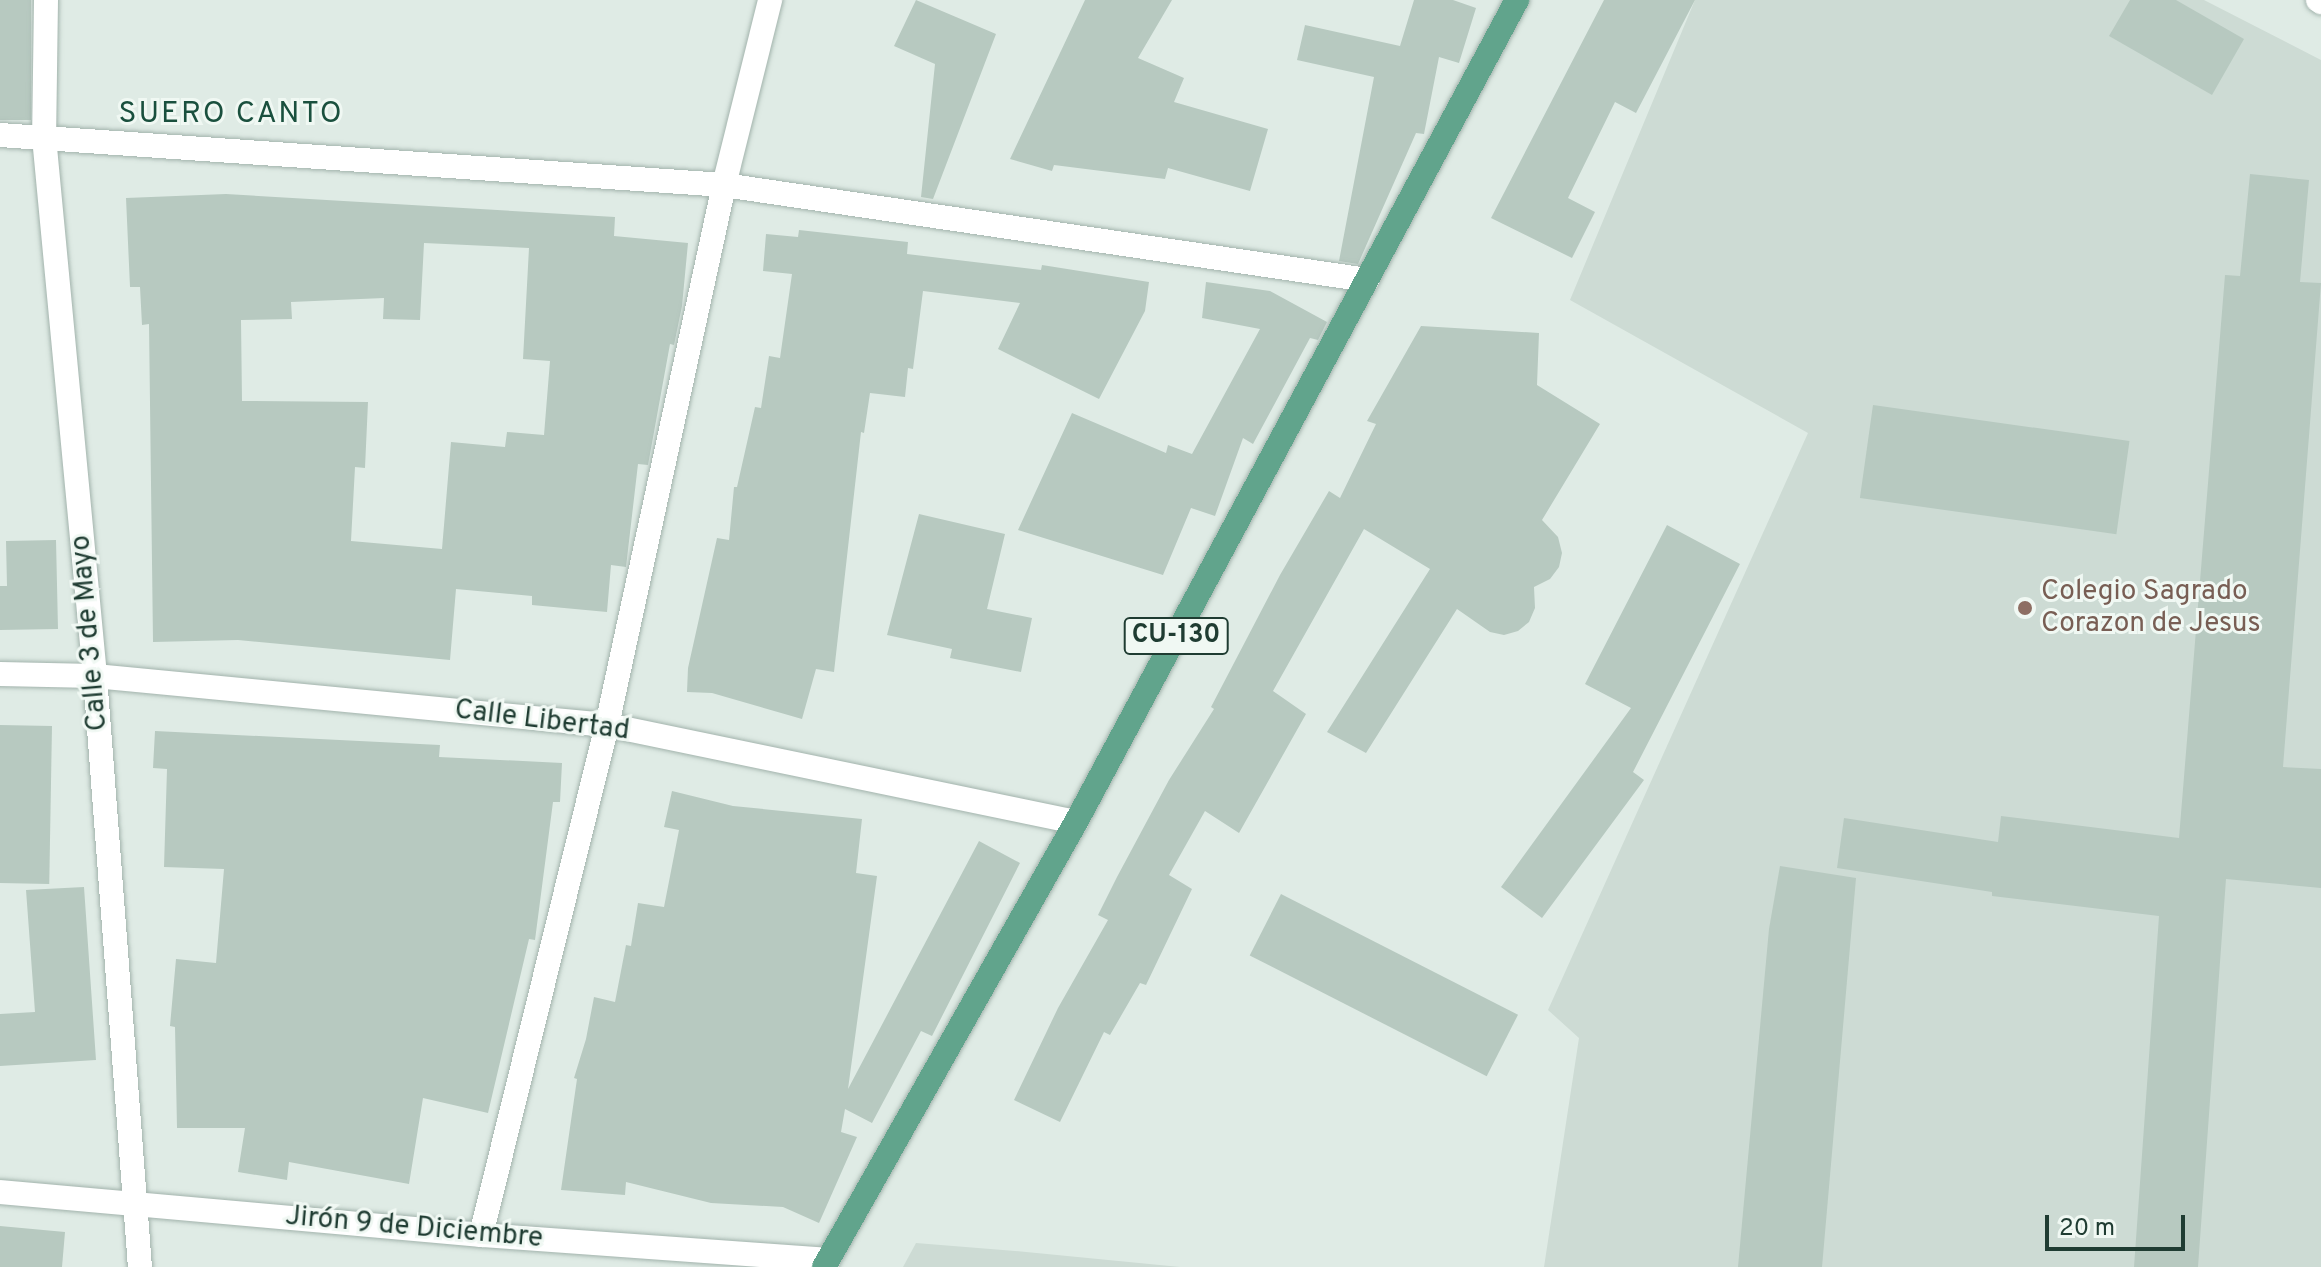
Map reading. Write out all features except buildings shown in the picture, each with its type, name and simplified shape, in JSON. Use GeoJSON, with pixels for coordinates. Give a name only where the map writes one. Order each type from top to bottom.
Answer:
{"type":"FeatureCollection","features":[{"type":"Feature","properties":{"kind":"main road","name":"CU-130"},"geometry":{"type":"LineString","coordinates":[[826,1264],[1076,822],[1517,0]]}},
{"type":"Feature","properties":{"kind":"street","name":"Calle 3 de Mayo"},"geometry":{"type":"LineString","coordinates":[[46,0],[44,137],[95,676],[140,1267]]}},
{"type":"Feature","properties":{"kind":"street"},"geometry":{"type":"LineString","coordinates":[[481,1235],[607,725],[724,185],[770,0]]}},
{"type":"Feature","properties":{"kind":"street"},"geometry":{"type":"LineString","coordinates":[[0,135],[724,185],[1367,280]]}},
{"type":"Feature","properties":{"kind":"street","name":"Calle Libertad"},"geometry":{"type":"LineString","coordinates":[[0,674],[95,676],[607,725],[1076,822]]}},
{"type":"Feature","properties":{"kind":"street","name":"Jirón 9 de Diciembre"},"geometry":{"type":"LineString","coordinates":[[0,1192],[826,1264]]}},
{"type":"Feature","properties":{"kind":"shaded area","name":"Colegio Sagrado Corazon de Jesus"},"geometry":{"type":"Polygon","coordinates":[[[1695,0],[2204,0],[2321,60],[2321,1267],[1544,1267],[1579,1038],[1548,1010],[1808,433],[1570,300],[1695,0]]]}},
{"type":"Feature","properties":{"kind":"shaded area"},"geometry":{"type":"Polygon","coordinates":[[[916,1243],[1015,1251],[1180,1267],[903,1267],[916,1243]]]}},
{"type":"Feature","properties":{"kind":"place","name":"Colegio Sagrado Corazon de Jesus"},"geometry":{"type":"Point","coordinates":[2025,608]}},
{"type":"Feature","properties":{"kind":"district","name":"SUERO CANTO"},"geometry":{"type":"Point","coordinates":[231,115]}}]}
